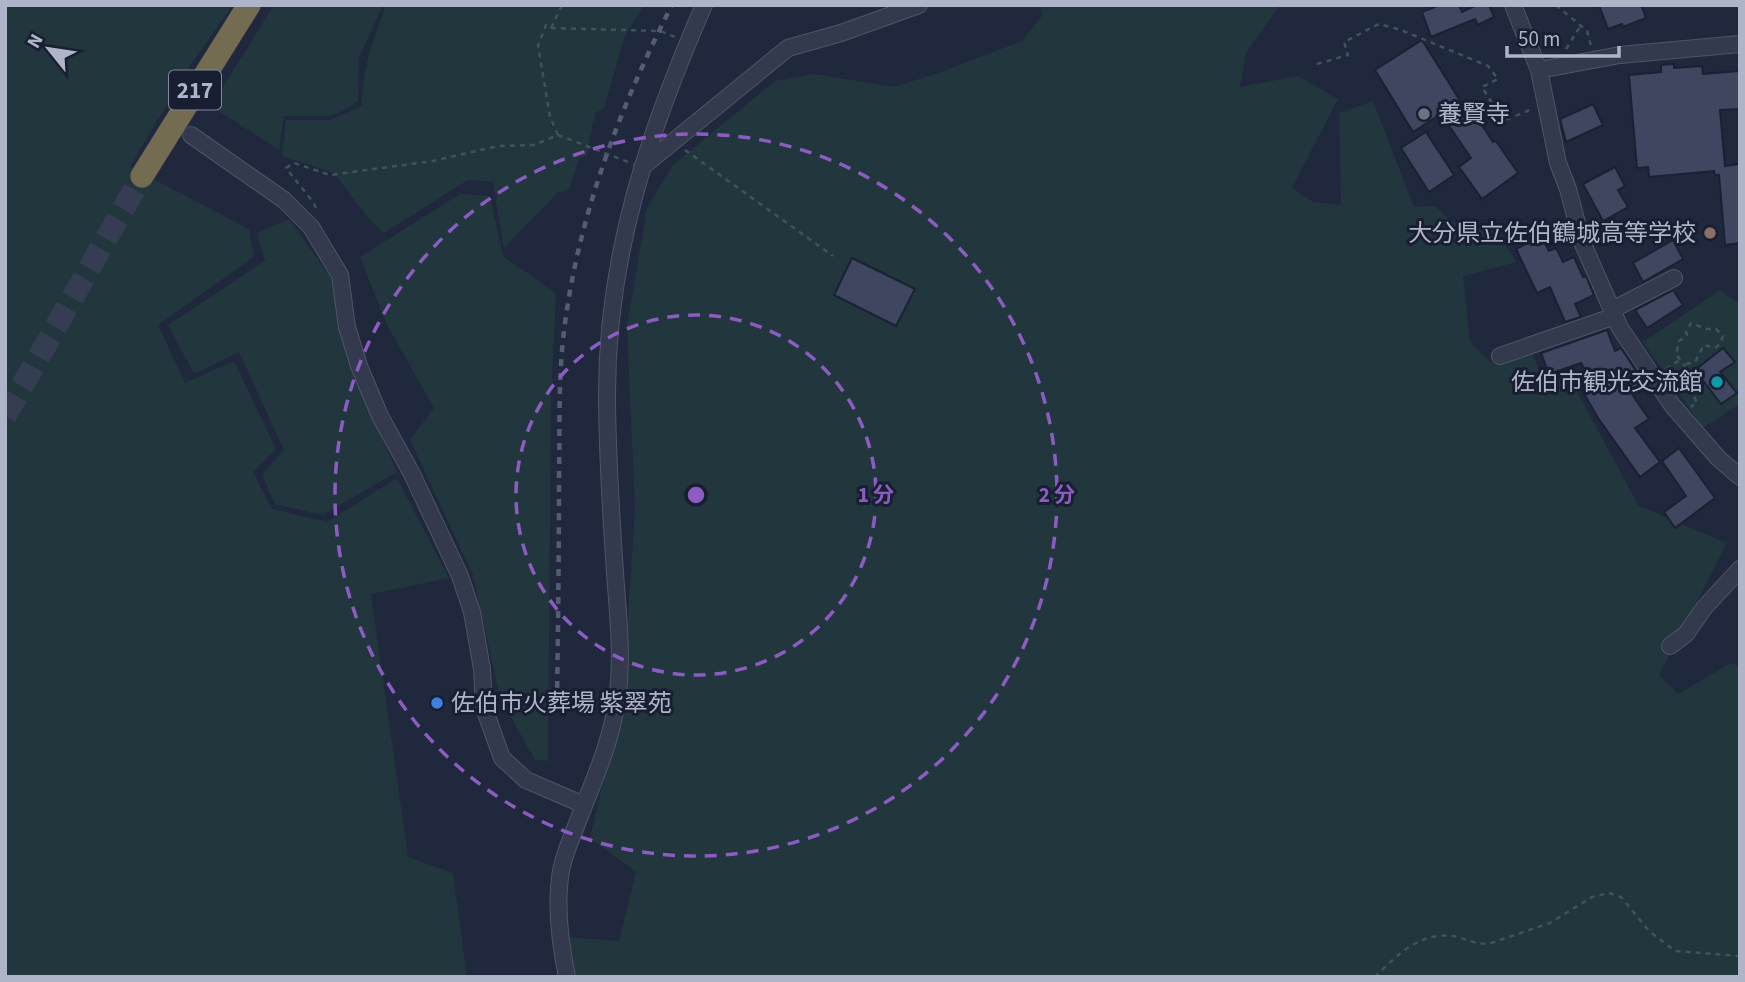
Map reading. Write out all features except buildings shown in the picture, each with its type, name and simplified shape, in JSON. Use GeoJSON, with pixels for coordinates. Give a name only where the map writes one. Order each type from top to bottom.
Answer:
{"type":"FeatureCollection","features":[{"type":"Feature","properties":{"kind":"highway","name":"217"},"geometry":{"type":"LineString","coordinates":[[142,176],[249,5]]}},
{"type":"Feature","properties":{"kind":"street"},"geometry":{"type":"LineString","coordinates":[[567,977],[561,950],[558,911],[561,872],[607,747],[618,690],[621,657],[607,395],[609,332],[615,287],[641,168],[669,85],[704,5]]}},
{"type":"Feature","properties":{"kind":"street"},"geometry":{"type":"LineString","coordinates":[[641,168],[678,145],[789,48],[919,5]]}},
{"type":"Feature","properties":{"kind":"street"},"geometry":{"type":"LineString","coordinates":[[1513,5],[1539,70],[1558,163],[1582,242],[1620,328],[1681,415],[1718,458],[1740,477]]}},
{"type":"Feature","properties":{"kind":"street"},"geometry":{"type":"LineString","coordinates":[[1539,70],[1592,60],[1740,44]]}},
{"type":"Feature","properties":{"kind":"street"},"geometry":{"type":"LineString","coordinates":[[191,135],[284,200],[310,227],[340,275],[347,327],[359,366],[380,416],[412,474],[460,576],[472,612],[482,669],[484,708],[502,758],[526,780],[584,805]]}},
{"type":"Feature","properties":{"kind":"street"},"geometry":{"type":"LineString","coordinates":[[1500,356],[1614,313],[1674,278]]}},
{"type":"Feature","properties":{"kind":"street"},"geometry":{"type":"LineString","coordinates":[[1670,646],[1686,634],[1704,608],[1740,569]]}},
{"type":"Feature","properties":{"kind":"path"},"geometry":{"type":"LineString","coordinates":[[551,28],[562,5]]}},
{"type":"Feature","properties":{"kind":"path"},"geometry":{"type":"LineString","coordinates":[[1556,5],[1587,31],[1592,60]]}},
{"type":"Feature","properties":{"kind":"path"},"geometry":{"type":"LineString","coordinates":[[1317,64],[1348,55],[1344,42],[1378,24],[1385,28],[1401,30],[1488,66],[1498,79],[1482,88],[1503,121],[1546,105]]}},
{"type":"Feature","properties":{"kind":"path"},"geometry":{"type":"LineString","coordinates":[[558,135],[550,117],[538,46],[546,25],[551,28],[660,31],[687,43]]}},
{"type":"Feature","properties":{"kind":"path"},"geometry":{"type":"LineString","coordinates":[[1563,65],[1568,45],[1581,25]]}},
{"type":"Feature","properties":{"kind":"path"},"geometry":{"type":"LineString","coordinates":[[317,211],[286,168],[294,163],[330,175],[433,161],[498,146],[534,145],[558,135],[607,152],[641,168]]}},
{"type":"Feature","properties":{"kind":"path"},"geometry":{"type":"LineString","coordinates":[[678,145],[833,256]]}},
{"type":"Feature","properties":{"kind":"path"},"geometry":{"type":"LineString","coordinates":[[1681,415],[1697,402],[1691,392],[1696,389],[1689,380],[1686,364],[1676,355],[1679,341],[1687,335],[1691,323],[1706,329],[1716,329],[1723,336],[1715,348],[1704,345],[1695,362],[1686,364]]}},
{"type":"Feature","properties":{"kind":"path"},"geometry":{"type":"LineString","coordinates":[[1663,371],[1681,359]]}},
{"type":"Feature","properties":{"kind":"path"},"geometry":{"type":"LineString","coordinates":[[1375,977],[1397,955],[1417,942],[1448,936],[1486,944],[1550,923],[1592,897],[1609,893],[1621,897],[1649,930],[1675,951],[1740,956]]}},
{"type":"Feature","properties":{"kind":"shaded area"},"geometry":{"type":"Polygon","coordinates":[[[5,5],[233,5],[191,64],[130,167],[249,229],[254,257],[158,325],[185,383],[234,361],[276,449],[253,472],[272,509],[327,522],[397,478],[449,578],[371,594],[408,857],[453,873],[467,977],[5,977],[5,5]]]}},
{"type":"Feature","properties":{"kind":"shaded area"},"geometry":{"type":"Polygon","coordinates":[[[274,5],[383,5],[359,58],[358,102],[332,116],[284,116],[279,150],[211,106],[274,5]]]}},
{"type":"Feature","properties":{"kind":"shaded area"},"geometry":{"type":"Polygon","coordinates":[[[386,5],[644,5],[625,36],[604,108],[595,113],[587,155],[579,159],[569,190],[558,192],[504,248],[493,182],[468,180],[384,233],[365,214],[334,173],[282,156],[286,120],[330,120],[362,106],[366,66],[386,5]]]}},
{"type":"Feature","properties":{"kind":"shaded area"},"geometry":{"type":"Polygon","coordinates":[[[1040,5],[1280,5],[1246,53],[1240,87],[1298,76],[1338,99],[1292,188],[1313,202],[1341,205],[1339,113],[1373,101],[1414,207],[1435,206],[1452,222],[1495,230],[1517,262],[1463,276],[1470,342],[1491,363],[1532,352],[1543,381],[1570,379],[1639,506],[1727,543],[1659,675],[1678,694],[1731,663],[1740,667],[1740,977],[574,977],[567,937],[619,941],[636,872],[590,838],[611,748],[626,645],[635,511],[627,326],[647,208],[673,165],[775,81],[814,74],[894,87],[1022,41],[1042,16],[1040,5]]]}},
{"type":"Feature","properties":{"kind":"shaded area"},"geometry":{"type":"Polygon","coordinates":[[[460,194],[490,196],[503,256],[556,293],[551,400],[548,761],[535,760],[500,698],[473,575],[410,440],[434,408],[386,323],[360,257],[460,194]]]}},
{"type":"Feature","properties":{"kind":"shaded area"},"geometry":{"type":"Polygon","coordinates":[[[289,219],[331,278],[346,358],[397,472],[323,515],[275,504],[262,475],[284,450],[239,352],[194,374],[168,325],[265,261],[257,233],[289,219]]]}},
{"type":"Feature","properties":{"kind":"shaded area"},"geometry":{"type":"Polygon","coordinates":[[[1720,290],[1740,304],[1740,404],[1703,428],[1643,342],[1720,290]]]}},
{"type":"Feature","properties":{"kind":"tunnel"},"geometry":{"type":"LineString","coordinates":[[5,416],[142,176]]}},
{"type":"Feature","properties":{"kind":"railway"},"geometry":{"type":"LineString","coordinates":[[557,702],[560,386],[564,331],[571,288],[579,246],[604,163],[635,83],[672,5]]}},
{"type":"Feature","properties":{"kind":"place","name":"養賢寺"},"geometry":{"type":"Point","coordinates":[1424,114]}},
{"type":"Feature","properties":{"kind":"place","name":"大分県立佐伯鶴城高等学校"},"geometry":{"type":"Point","coordinates":[1710,233]}},
{"type":"Feature","properties":{"kind":"place","name":"佐伯市観光交流館"},"geometry":{"type":"Point","coordinates":[1717,382]}},
{"type":"Feature","properties":{"kind":"place","name":"佐伯市火葬場 紫翠苑"},"geometry":{"type":"Point","coordinates":[437,703]}}]}
